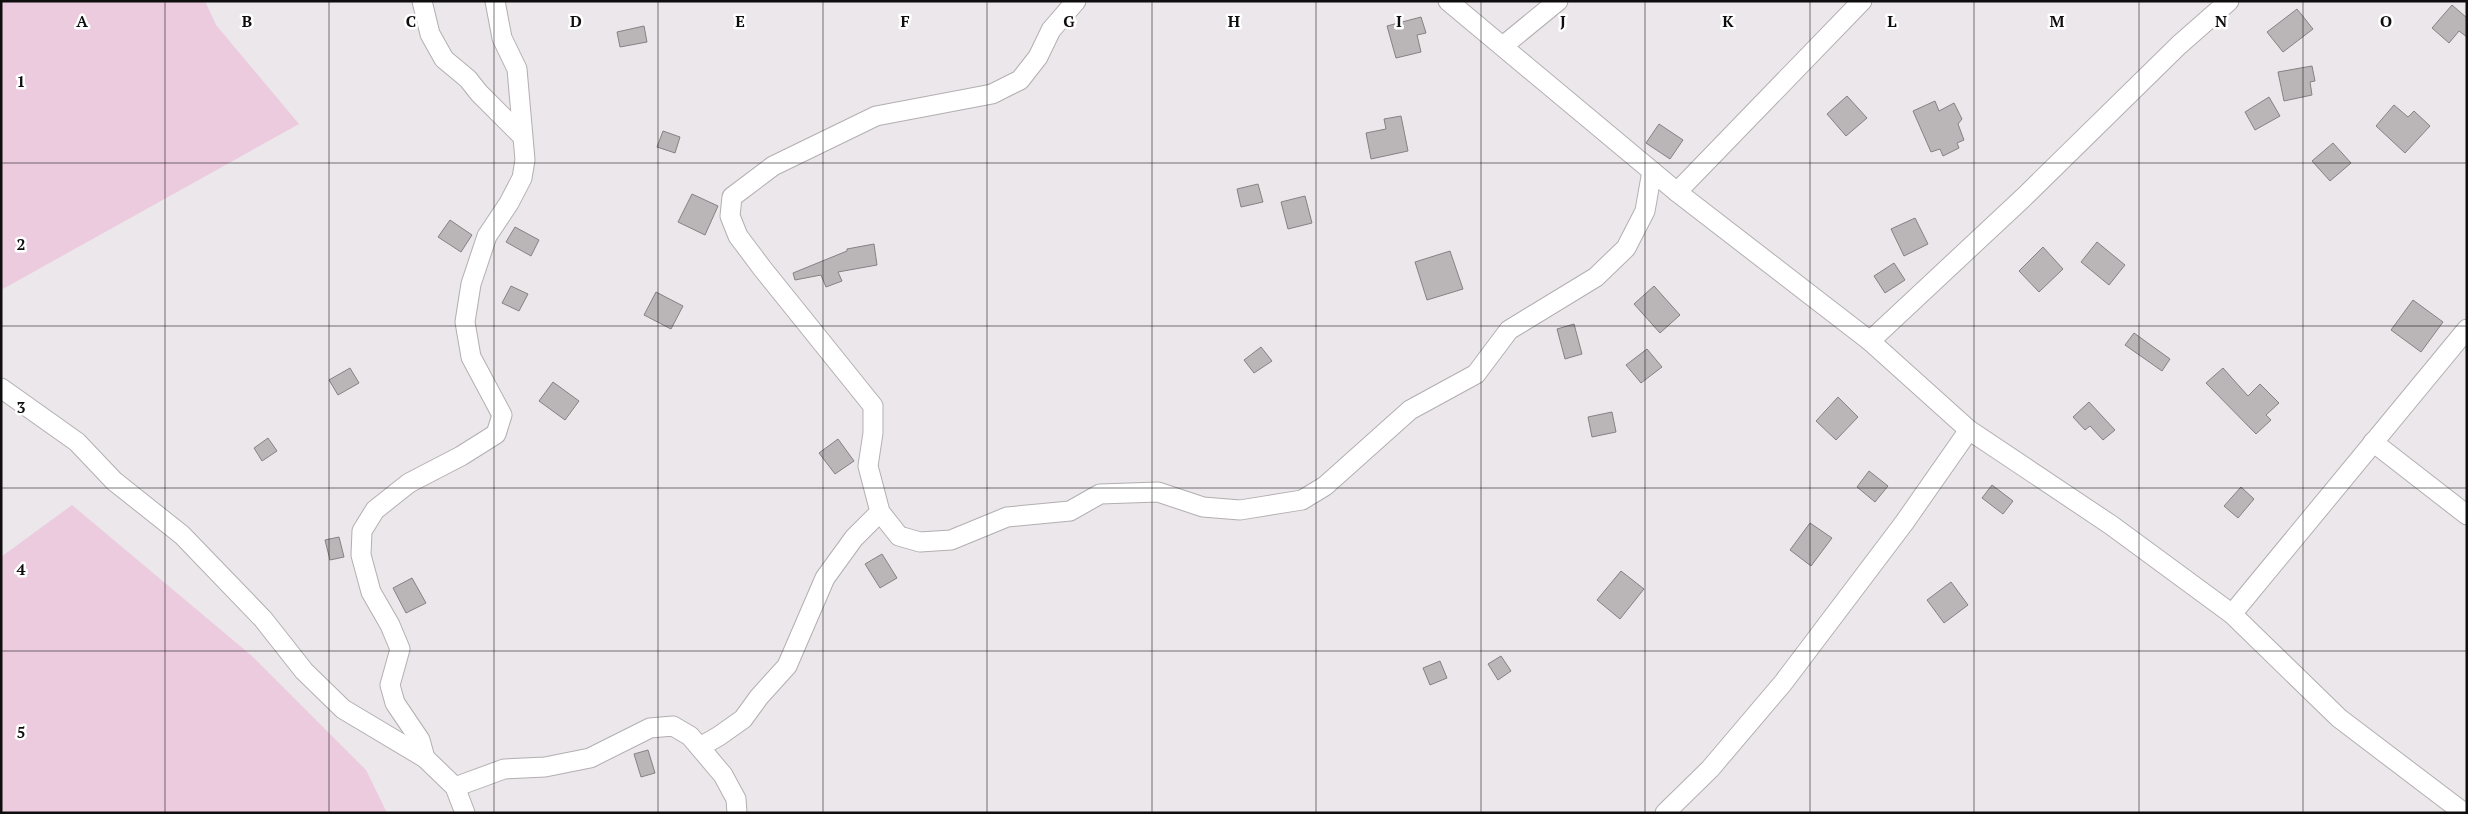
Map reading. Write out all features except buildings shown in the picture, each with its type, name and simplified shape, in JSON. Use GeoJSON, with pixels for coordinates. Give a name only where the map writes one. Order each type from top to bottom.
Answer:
{"type":"FeatureCollection","features":[{"type":"Feature","properties":{"kind":"street"},"geometry":{"type":"LineString","coordinates":[[422,1],[430,34],[444,59],[468,79],[479,93],[522,136]]}},
{"type":"Feature","properties":{"kind":"street"},"geometry":{"type":"LineString","coordinates":[[425,758],[420,740],[395,703],[390,685],[400,649],[390,625],[371,592],[361,555],[362,531],[376,510],[409,483],[462,456],[496,434],[502,414],[471,357],[465,322],[471,284],[487,236],[522,178],[525,160],[516,69],[502,38],[495,1]]}},
{"type":"Feature","properties":{"kind":"street"},"geometry":{"type":"LineString","coordinates":[[1076,1],[1051,30],[1038,57],[1020,80],[992,94],[876,116],[773,166],[732,197],[730,216],[738,236],[872,406],[873,433],[868,466],[880,512],[899,536],[920,542],[951,540],[1007,517],[1070,511],[1100,494],[1158,492],[1203,506],[1240,510],[1302,500],[1325,486],[1410,410],[1476,374],[1509,330],[1596,277],[1626,248],[1634,233],[1645,211],[1652,171]]}},
{"type":"Feature","properties":{"kind":"street"},"geometry":{"type":"LineString","coordinates":[[1448,1],[1678,192],[1870,341],[1969,430],[2111,525],[2232,614],[2339,718],[2464,813]]}},
{"type":"Feature","properties":{"kind":"street"},"geometry":{"type":"LineString","coordinates":[[1503,46],[1558,1]]}},
{"type":"Feature","properties":{"kind":"street"},"geometry":{"type":"LineString","coordinates":[[1678,192],[1862,1]]}},
{"type":"Feature","properties":{"kind":"street"},"geometry":{"type":"LineString","coordinates":[[1870,341],[2023,198],[2179,45],[2229,1]]}},
{"type":"Feature","properties":{"kind":"street"},"geometry":{"type":"LineString","coordinates":[[2232,614],[2467,329]]}},
{"type":"Feature","properties":{"kind":"street"},"geometry":{"type":"LineString","coordinates":[[1,388],[77,442],[114,481],[182,536],[262,619],[304,671],[343,709],[425,758],[455,787],[465,813]]}},
{"type":"Feature","properties":{"kind":"street"},"geometry":{"type":"LineString","coordinates":[[1665,813],[1710,769],[1783,683],[1904,523],[1969,430]]}},
{"type":"Feature","properties":{"kind":"street"},"geometry":{"type":"LineString","coordinates":[[2373,442],[2467,515]]}},
{"type":"Feature","properties":{"kind":"street"},"geometry":{"type":"LineString","coordinates":[[700,747],[743,719],[786,666],[825,578],[854,538],[880,512]]}},
{"type":"Feature","properties":{"kind":"street"},"geometry":{"type":"LineString","coordinates":[[455,787],[504,770],[545,767],[590,758],[650,728],[673,726],[690,736],[723,775],[736,799],[737,813]]}},
{"type":"Feature","properties":{"kind":"shaded area"},"geometry":{"type":"Polygon","coordinates":[[[1,1],[205,1],[216,25],[299,124],[1,290],[1,1]]]}},
{"type":"Feature","properties":{"kind":"shaded area"},"geometry":{"type":"Polygon","coordinates":[[[72,505],[252,656],[366,770],[387,813],[1,813],[1,557],[72,505]]]}}]}
